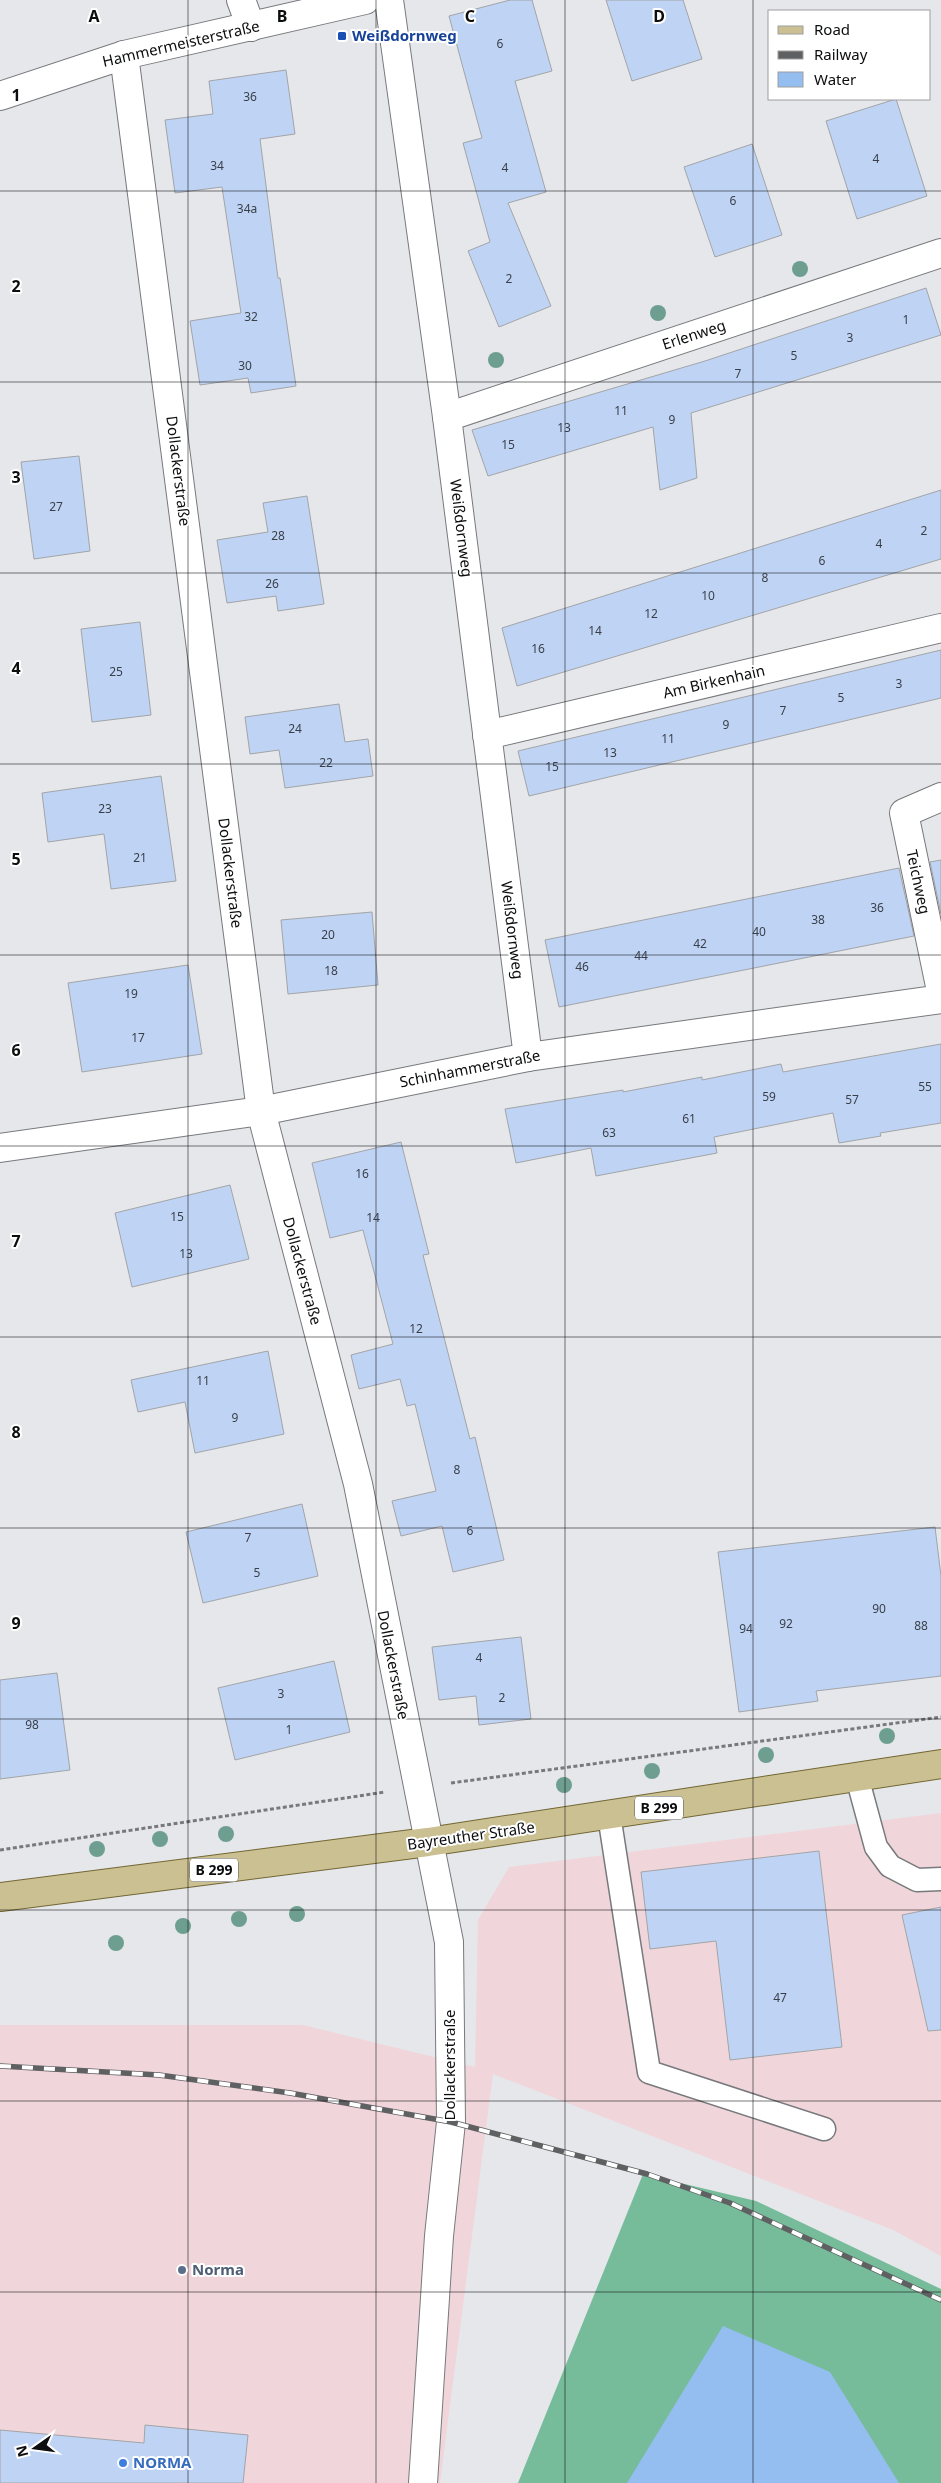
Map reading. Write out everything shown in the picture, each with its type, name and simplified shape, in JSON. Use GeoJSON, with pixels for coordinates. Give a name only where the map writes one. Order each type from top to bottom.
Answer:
{"type":"FeatureCollection","features":[{"type":"Feature","properties":{"kind":"main road","name":"Bayreuther Straße"},"geometry":{"type":"LineString","coordinates":[[0,1897],[428,1842],[941,1764]]}},
{"type":"Feature","properties":{"kind":"street"},"geometry":{"type":"LineString","coordinates":[[241,0],[251,27]]}},
{"type":"Feature","properties":{"kind":"street","name":"Hammermeisterstraße"},"geometry":{"type":"LineString","coordinates":[[0,96],[124,55],[365,0]]}},
{"type":"Feature","properties":{"kind":"street","name":"Weißdornweg"},"geometry":{"type":"LineString","coordinates":[[389,0],[447,416],[528,1057]]}},
{"type":"Feature","properties":{"kind":"street","name":"Dollackerstraße"},"geometry":{"type":"LineString","coordinates":[[124,55],[261,1111],[358,1484],[449,1942],[451,2122],[439,2236],[423,2483]]}},
{"type":"Feature","properties":{"kind":"street","name":"Erlenweg"},"geometry":{"type":"LineString","coordinates":[[447,416],[941,253]]}},
{"type":"Feature","properties":{"kind":"street","name":"Am Birkenhain"},"geometry":{"type":"LineString","coordinates":[[487,735],[941,628]]}},
{"type":"Feature","properties":{"kind":"street","name":"Teichweg"},"geometry":{"type":"LineString","coordinates":[[941,797],[904,813],[941,991]]}},
{"type":"Feature","properties":{"kind":"street","name":"Schinhammerstraße"},"geometry":{"type":"LineString","coordinates":[[0,1148],[261,1111],[528,1057],[941,999]]}},
{"type":"Feature","properties":{"kind":"lane"},"geometry":{"type":"LineString","coordinates":[[857,1777],[876,1847],[890,1866],[917,1880],[941,1879]]}},
{"type":"Feature","properties":{"kind":"lane"},"geometry":{"type":"LineString","coordinates":[[609,1815],[649,2072],[824,2129]]}},
{"type":"Feature","properties":{"kind":"path"},"geometry":{"type":"LineString","coordinates":[[0,1850],[417,1787],[941,1717]]}},
{"type":"Feature","properties":{"kind":"shaded area"},"geometry":{"type":"Polygon","coordinates":[[[941,1813],[941,2256],[893,2230],[493,2074],[440,2483],[0,2483],[0,2025],[303,2025],[475,2067],[478,1920],[509,1867],[941,1813]]]}},
{"type":"Feature","properties":{"kind":"green space"},"geometry":{"type":"Polygon","coordinates":[[[643,2174],[756,2201],[941,2289],[941,2483],[518,2483],[643,2174]]]}},
{"type":"Feature","properties":{"kind":"water"},"geometry":{"type":"Polygon","coordinates":[[[723,2326],[830,2372],[899,2483],[627,2483],[723,2326]]]}},
{"type":"Feature","properties":{"kind":"building"},"geometry":{"type":"Polygon","coordinates":[[[510,0],[532,0],[552,71],[515,81],[546,192],[508,203],[551,306],[499,327],[468,251],[490,242],[463,143],[482,138],[449,16],[510,0]]]}},
{"type":"Feature","properties":{"kind":"building"},"geometry":{"type":"Polygon","coordinates":[[[606,0],[683,0],[702,59],[632,81],[606,0]]]}},
{"type":"Feature","properties":{"kind":"building"},"geometry":{"type":"Polygon","coordinates":[[[286,70],[295,134],[260,139],[278,278],[280,278],[296,386],[251,393],[248,378],[200,385],[190,321],[241,313],[222,187],[175,193],[165,120],[213,114],[209,81],[286,70]]]}},
{"type":"Feature","properties":{"kind":"building"},"geometry":{"type":"Polygon","coordinates":[[[896,100],[927,196],[857,219],[826,121],[896,100]]]}},
{"type":"Feature","properties":{"kind":"building"},"geometry":{"type":"Polygon","coordinates":[[[752,144],[782,235],[715,257],[684,167],[752,144]]]}},
{"type":"Feature","properties":{"kind":"building"},"geometry":{"type":"Polygon","coordinates":[[[926,288],[941,335],[691,413],[697,478],[660,490],[653,427],[488,476],[472,430],[705,361],[926,288]]]}},
{"type":"Feature","properties":{"kind":"building"},"geometry":{"type":"Polygon","coordinates":[[[79,456],[90,551],[34,559],[21,462],[79,456]]]}},
{"type":"Feature","properties":{"kind":"building"},"geometry":{"type":"Polygon","coordinates":[[[941,490],[941,559],[517,686],[502,628],[941,490]]]}},
{"type":"Feature","properties":{"kind":"building"},"geometry":{"type":"Polygon","coordinates":[[[307,496],[324,604],[278,611],[276,596],[227,603],[217,540],[268,532],[263,503],[307,496]]]}},
{"type":"Feature","properties":{"kind":"building"},"geometry":{"type":"Polygon","coordinates":[[[140,622],[151,715],[92,722],[81,629],[140,622]]]}},
{"type":"Feature","properties":{"kind":"building"},"geometry":{"type":"Polygon","coordinates":[[[941,650],[941,698],[529,796],[518,751],[941,650]]]}},
{"type":"Feature","properties":{"kind":"building"},"geometry":{"type":"Polygon","coordinates":[[[339,704],[345,742],[368,739],[373,776],[285,788],[279,750],[250,754],[245,717],[339,704]]]}},
{"type":"Feature","properties":{"kind":"building"},"geometry":{"type":"Polygon","coordinates":[[[161,776],[176,881],[111,889],[104,834],[48,842],[42,793],[161,776]]]}},
{"type":"Feature","properties":{"kind":"building"},"geometry":{"type":"Polygon","coordinates":[[[941,860],[941,914],[930,862],[941,860]]]}},
{"type":"Feature","properties":{"kind":"building"},"geometry":{"type":"Polygon","coordinates":[[[899,868],[914,936],[559,1007],[545,940],[899,868]]]}},
{"type":"Feature","properties":{"kind":"building"},"geometry":{"type":"Polygon","coordinates":[[[372,912],[378,985],[288,994],[281,920],[372,912]]]}},
{"type":"Feature","properties":{"kind":"building"},"geometry":{"type":"Polygon","coordinates":[[[188,965],[202,1054],[82,1072],[68,983],[188,965]]]}},
{"type":"Feature","properties":{"kind":"building"},"geometry":{"type":"Polygon","coordinates":[[[941,1044],[941,1123],[880,1133],[881,1136],[839,1143],[833,1113],[714,1137],[717,1153],[596,1176],[591,1148],[516,1163],[505,1109],[623,1090],[623,1092],[702,1077],[702,1080],[781,1064],[783,1072],[941,1044]]]}},
{"type":"Feature","properties":{"kind":"building"},"geometry":{"type":"Polygon","coordinates":[[[401,1142],[429,1254],[423,1255],[470,1439],[475,1437],[504,1560],[453,1572],[442,1526],[401,1536],[392,1501],[436,1491],[415,1404],[407,1406],[400,1379],[359,1389],[351,1355],[393,1344],[363,1230],[330,1238],[312,1163],[401,1142]]]}},
{"type":"Feature","properties":{"kind":"building"},"geometry":{"type":"Polygon","coordinates":[[[230,1185],[249,1259],[132,1287],[115,1213],[230,1185]]]}},
{"type":"Feature","properties":{"kind":"building"},"geometry":{"type":"Polygon","coordinates":[[[268,1351],[284,1434],[195,1453],[185,1402],[138,1412],[131,1380],[268,1351]]]}},
{"type":"Feature","properties":{"kind":"building"},"geometry":{"type":"Polygon","coordinates":[[[302,1504],[318,1576],[203,1603],[186,1532],[302,1504]]]}},
{"type":"Feature","properties":{"kind":"building"},"geometry":{"type":"Polygon","coordinates":[[[935,1527],[941,1576],[941,1676],[816,1691],[818,1701],[739,1712],[718,1552],[935,1527]]]}},
{"type":"Feature","properties":{"kind":"building"},"geometry":{"type":"Polygon","coordinates":[[[521,1637],[531,1719],[479,1725],[476,1696],[439,1700],[432,1647],[521,1637]]]}},
{"type":"Feature","properties":{"kind":"building"},"geometry":{"type":"Polygon","coordinates":[[[334,1661],[350,1732],[235,1760],[218,1688],[334,1661]]]}},
{"type":"Feature","properties":{"kind":"building"},"geometry":{"type":"Polygon","coordinates":[[[57,1673],[70,1770],[0,1779],[0,1680],[57,1673]]]}},
{"type":"Feature","properties":{"kind":"building"},"geometry":{"type":"Polygon","coordinates":[[[819,1851],[842,2047],[730,2060],[716,1941],[650,1949],[641,1872],[819,1851]]]}},
{"type":"Feature","properties":{"kind":"building"},"geometry":{"type":"Polygon","coordinates":[[[941,1907],[941,2030],[928,2031],[902,1915],[941,1907]]]}},
{"type":"Feature","properties":{"kind":"building","name":"NORMA"},"geometry":{"type":"Polygon","coordinates":[[[145,2425],[248,2435],[243,2483],[0,2483],[0,2430],[144,2443],[145,2425]]]}},
{"type":"Feature","properties":{"kind":"railway"},"geometry":{"type":"LineString","coordinates":[[0,2066],[159,2075],[290,2093],[451,2122],[647,2174],[730,2203],[941,2300]]}},
{"type":"Feature","properties":{"kind":"place","name":"Weißdornweg"},"geometry":{"type":"Point","coordinates":[342,36]}},
{"type":"Feature","properties":{"kind":"place","name":"Norma"},"geometry":{"type":"Point","coordinates":[182,2270]}},
{"type":"Feature","properties":{"kind":"place","name":"NORMA"},"geometry":{"type":"Point","coordinates":[123,2463]}}]}
